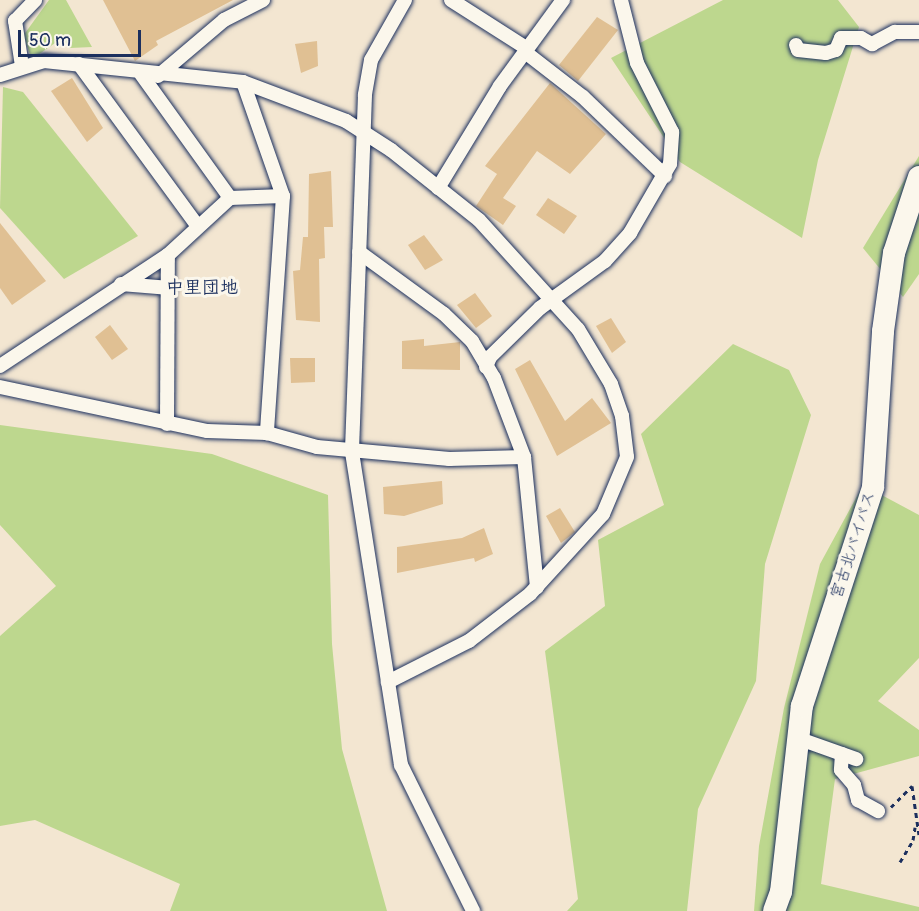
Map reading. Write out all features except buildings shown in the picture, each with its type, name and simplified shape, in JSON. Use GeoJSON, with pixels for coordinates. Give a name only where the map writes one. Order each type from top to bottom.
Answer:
{"type":"FeatureCollection","features":[{"type":"Feature","properties":{"kind":"highway","name":"宮古北バイパス"},"geometry":{"type":"LineString","coordinates":[[774,911],[781,892],[797,738],[822,638],[873,487],[883,331],[894,253],[919,177]]}},
{"type":"Feature","properties":{"kind":"street"},"geometry":{"type":"LineString","coordinates":[[22,66],[15,21],[35,0]]}},
{"type":"Feature","properties":{"kind":"street"},"geometry":{"type":"LineString","coordinates":[[158,76],[173,59],[224,20],[263,0]]}},
{"type":"Feature","properties":{"kind":"street"},"geometry":{"type":"LineString","coordinates":[[405,0],[371,60],[362,130],[352,452],[401,765],[473,911]]}},
{"type":"Feature","properties":{"kind":"street"},"geometry":{"type":"LineString","coordinates":[[451,0],[525,50],[583,97],[665,176]]}},
{"type":"Feature","properties":{"kind":"street"},"geometry":{"type":"LineString","coordinates":[[438,188],[525,50],[563,0]]}},
{"type":"Feature","properties":{"kind":"street"},"geometry":{"type":"LineString","coordinates":[[486,367],[490,357],[552,299],[605,261],[630,233],[665,176],[674,152],[672,132],[637,63],[621,0]]}},
{"type":"Feature","properties":{"kind":"street"},"geometry":{"type":"LineString","coordinates":[[796,45],[798,50],[826,53],[836,50],[841,38],[861,38],[872,44],[895,32],[919,32]]}},
{"type":"Feature","properties":{"kind":"street"},"geometry":{"type":"LineString","coordinates":[[0,75],[22,66],[44,61],[158,76],[243,82],[362,130],[479,220],[578,329],[611,384],[622,416],[627,457],[603,514],[537,587],[469,641],[388,682]]}},
{"type":"Feature","properties":{"kind":"street"},"geometry":{"type":"LineString","coordinates":[[79,64],[197,225]]}},
{"type":"Feature","properties":{"kind":"street"},"geometry":{"type":"LineString","coordinates":[[141,74],[230,198]]}},
{"type":"Feature","properties":{"kind":"street"},"geometry":{"type":"LineString","coordinates":[[243,82],[283,196],[267,433]]}},
{"type":"Feature","properties":{"kind":"street"},"geometry":{"type":"LineString","coordinates":[[0,366],[168,255],[197,225],[230,198],[283,196]]}},
{"type":"Feature","properties":{"kind":"street"},"geometry":{"type":"LineString","coordinates":[[359,252],[444,314],[472,341],[486,367],[524,458],[537,587]]}},
{"type":"Feature","properties":{"kind":"street"},"geometry":{"type":"LineString","coordinates":[[167,424],[170,288],[168,255]]}},
{"type":"Feature","properties":{"kind":"street"},"geometry":{"type":"LineString","coordinates":[[121,284],[170,288]]}},
{"type":"Feature","properties":{"kind":"street"},"geometry":{"type":"LineString","coordinates":[[0,387],[167,424],[207,431],[267,433],[352,452],[449,459],[524,458]]}},
{"type":"Feature","properties":{"kind":"street"},"geometry":{"type":"LineString","coordinates":[[797,738],[856,759]]}},
{"type":"Feature","properties":{"kind":"street"},"geometry":{"type":"LineString","coordinates":[[842,754],[841,770],[854,785],[858,800],[878,811]]}},
{"type":"Feature","properties":{"kind":"path"},"geometry":{"type":"LineString","coordinates":[[878,811],[892,807],[912,786],[915,825],[913,840],[900,862]]}},
{"type":"Feature","properties":{"kind":"path"},"geometry":{"type":"LineString","coordinates":[[915,825],[919,835]]}},
{"type":"Feature","properties":{"kind":"green space"},"geometry":{"type":"Polygon","coordinates":[[[49,0],[66,0],[92,47],[70,48],[58,41],[32,59],[23,36],[49,0]]]}},
{"type":"Feature","properties":{"kind":"green space"},"geometry":{"type":"Polygon","coordinates":[[[723,0],[838,0],[859,27],[818,160],[802,238],[680,162],[611,58],[723,0]]]}},
{"type":"Feature","properties":{"kind":"green space"},"geometry":{"type":"Polygon","coordinates":[[[3,87],[23,92],[138,236],[64,279],[0,208],[3,87]]]}},
{"type":"Feature","properties":{"kind":"green space"},"geometry":{"type":"Polygon","coordinates":[[[919,156],[919,274],[903,297],[863,248],[919,156]]]}},
{"type":"Feature","properties":{"kind":"green space"},"geometry":{"type":"Polygon","coordinates":[[[733,344],[789,370],[811,415],[765,564],[756,681],[698,809],[687,911],[567,911],[578,899],[545,651],[605,606],[598,540],[664,505],[641,434],[733,344]]]}},
{"type":"Feature","properties":{"kind":"green space"},"geometry":{"type":"Polygon","coordinates":[[[0,425],[212,454],[328,495],[332,644],[342,749],[387,911],[170,911],[180,884],[35,820],[0,826],[0,636],[56,586],[0,525],[0,425]]]}},
{"type":"Feature","properties":{"kind":"green space"},"geometry":{"type":"Polygon","coordinates":[[[863,485],[919,515],[919,658],[878,701],[919,730],[919,756],[835,779],[821,884],[919,907],[919,911],[754,911],[759,846],[784,708],[820,564],[863,485]]]}},
{"type":"Feature","properties":{"kind":"district","name":"中里団地"},"geometry":{"type":"Point","coordinates":[202,288]}}]}
